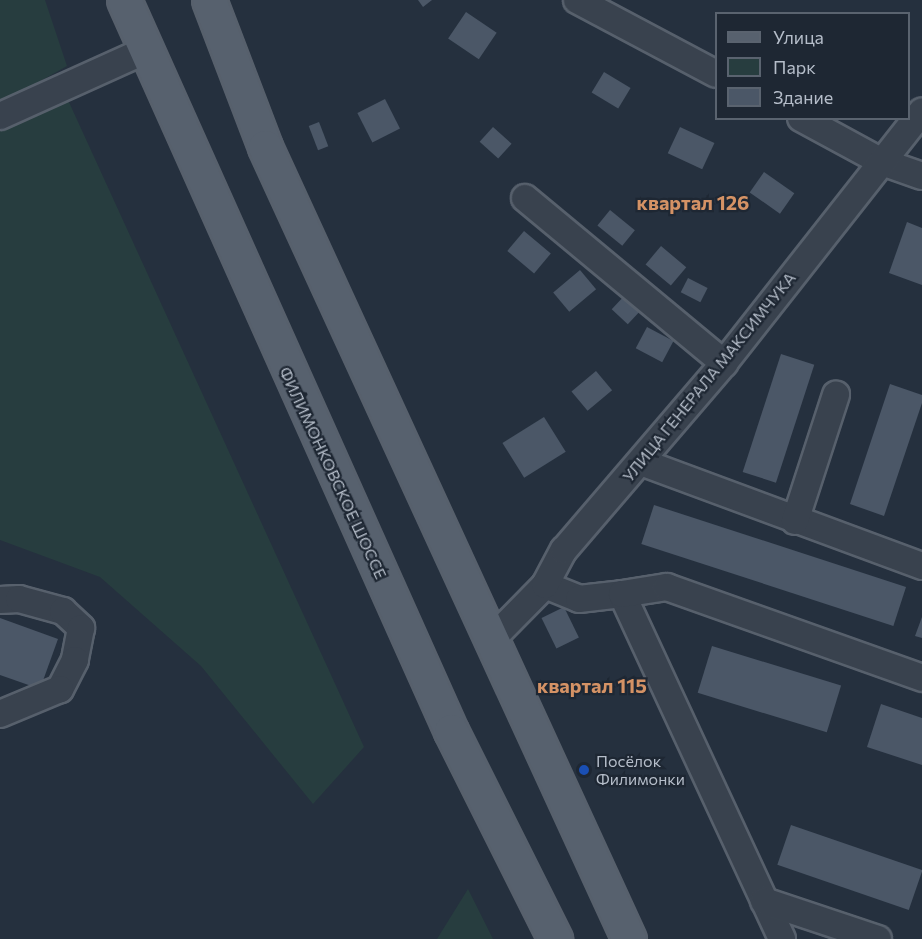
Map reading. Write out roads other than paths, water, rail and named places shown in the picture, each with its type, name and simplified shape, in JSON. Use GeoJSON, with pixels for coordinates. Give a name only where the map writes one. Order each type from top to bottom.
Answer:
{"type":"FeatureCollection","features":[{"type":"Feature","properties":{"kind":"main road","name":"ФИЛИМОНКОВСКОЕ ШОССЕ"},"geometry":{"type":"LineString","coordinates":[[124,0],[451,731],[555,939]]}},
{"type":"Feature","properties":{"kind":"main road"},"geometry":{"type":"LineString","coordinates":[[209,0],[265,147],[629,939]]}},
{"type":"Feature","properties":{"kind":"street"},"geometry":{"type":"LineString","coordinates":[[577,0],[715,73]]}},
{"type":"Feature","properties":{"kind":"street"},"geometry":{"type":"LineString","coordinates":[[0,116],[146,50]]}},
{"type":"Feature","properties":{"kind":"street","name":"УЛИЦА ГЕНЕРАЛА МАКСИМЧУКА"},"geometry":{"type":"LineString","coordinates":[[492,639],[545,585],[564,550],[724,363],[922,111]]}},
{"type":"Feature","properties":{"kind":"street"},"geometry":{"type":"LineString","coordinates":[[805,120],[882,162],[922,176]]}},
{"type":"Feature","properties":{"kind":"street"},"geometry":{"type":"LineString","coordinates":[[525,198],[724,363]]}},
{"type":"Feature","properties":{"kind":"street"},"geometry":{"type":"LineString","coordinates":[[795,521],[836,395]]}},
{"type":"Feature","properties":{"kind":"street"},"geometry":{"type":"LineString","coordinates":[[640,462],[922,566]]}},
{"type":"Feature","properties":{"kind":"street"},"geometry":{"type":"LineString","coordinates":[[545,585],[579,599],[667,587],[922,678]]}},
{"type":"Feature","properties":{"kind":"street"},"geometry":{"type":"LineString","coordinates":[[622,594],[782,939]]}},
{"type":"Feature","properties":{"kind":"street"},"geometry":{"type":"LineString","coordinates":[[0,600],[19,599],[63,611],[81,628],[75,660],[60,689],[0,714]]}},
{"type":"Feature","properties":{"kind":"street"},"geometry":{"type":"LineString","coordinates":[[764,901],[878,939]]}},
{"type":"Feature","properties":{"kind":"place","name":"Посёлок Филимонки"},"geometry":{"type":"Point","coordinates":[584,770]}},
{"type":"Feature","properties":{"kind":"district","name":"квартал 126"},"geometry":{"type":"Point","coordinates":[693,202]}},
{"type":"Feature","properties":{"kind":"district","name":"квартал 115"},"geometry":{"type":"Point","coordinates":[592,685]}}]}
